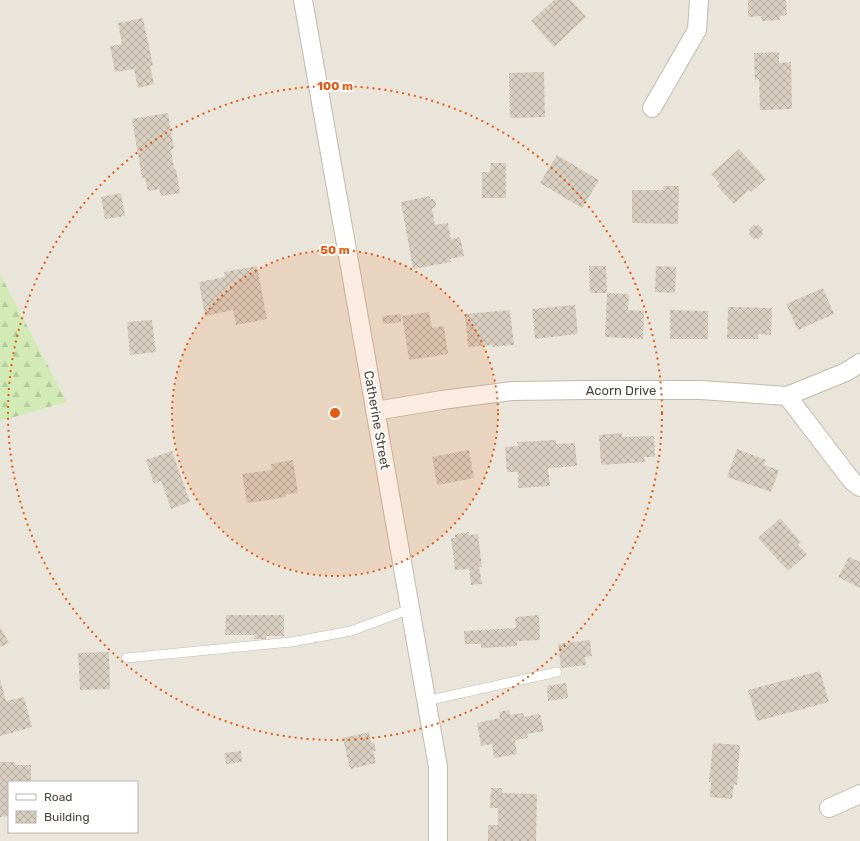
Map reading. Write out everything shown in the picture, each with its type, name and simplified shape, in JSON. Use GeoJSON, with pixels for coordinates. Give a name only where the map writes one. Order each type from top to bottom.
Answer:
{"type":"FeatureCollection","features":[{"type":"Feature","properties":{"kind":"street","name":"Catherine Street"},"geometry":{"type":"LineString","coordinates":[[303,0],[438,767],[438,841]]}},
{"type":"Feature","properties":{"kind":"street"},"geometry":{"type":"LineString","coordinates":[[652,108],[697,30],[699,0]]}},
{"type":"Feature","properties":{"kind":"street","name":"Acorn Drive"},"geometry":{"type":"LineString","coordinates":[[375,411],[442,400],[512,391],[700,390],[787,396],[846,372],[860,363]]}},
{"type":"Feature","properties":{"kind":"street"},"geometry":{"type":"LineString","coordinates":[[787,396],[852,481],[860,487]]}},
{"type":"Feature","properties":{"kind":"street"},"geometry":{"type":"LineString","coordinates":[[829,808],[860,794]]}},
{"type":"Feature","properties":{"kind":"lane"},"geometry":{"type":"LineString","coordinates":[[126,658],[291,642],[351,631],[410,610]]}},
{"type":"Feature","properties":{"kind":"lane"},"geometry":{"type":"LineString","coordinates":[[426,701],[557,672]]}},
{"type":"Feature","properties":{"kind":"shaded area"},"geometry":{"type":"Polygon","coordinates":[[[0,0],[860,0],[860,841],[0,841],[0,421],[67,402],[0,274],[0,0]]]}},
{"type":"Feature","properties":{"kind":"green space"},"geometry":{"type":"Polygon","coordinates":[[[0,274],[67,402],[0,421],[0,274]]]}},
{"type":"Feature","properties":{"kind":"building"},"geometry":{"type":"Polygon","coordinates":[[[554,0],[571,0],[586,17],[554,47],[531,21],[554,0]]]}},
{"type":"Feature","properties":{"kind":"building"},"geometry":{"type":"Polygon","coordinates":[[[748,0],[786,0],[787,15],[780,16],[780,20],[762,21],[761,16],[748,17],[748,0]]]}},
{"type":"Feature","properties":{"kind":"building"},"geometry":{"type":"Polygon","coordinates":[[[143,18],[153,66],[150,66],[154,84],[138,88],[134,69],[115,72],[110,46],[122,44],[118,23],[143,18]]]}},
{"type":"Feature","properties":{"kind":"building"},"geometry":{"type":"Polygon","coordinates":[[[779,52],[779,63],[791,62],[792,109],[760,110],[759,79],[755,80],[754,53],[779,52]]]}},
{"type":"Feature","properties":{"kind":"building"},"geometry":{"type":"Polygon","coordinates":[[[544,72],[545,117],[510,118],[509,73],[544,72]]]}},
{"type":"Feature","properties":{"kind":"building"},"geometry":{"type":"Polygon","coordinates":[[[168,113],[174,149],[171,149],[174,169],[176,169],[180,193],[161,196],[159,189],[148,191],[145,178],[142,178],[132,119],[168,113]]]}},
{"type":"Feature","properties":{"kind":"building"},"geometry":{"type":"Polygon","coordinates":[[[739,149],[766,179],[751,192],[749,190],[734,204],[717,186],[720,184],[711,174],[739,149]]]}},
{"type":"Feature","properties":{"kind":"building"},"geometry":{"type":"Polygon","coordinates":[[[557,155],[599,180],[582,208],[540,183],[557,155]]]}},
{"type":"Feature","properties":{"kind":"building"},"geometry":{"type":"Polygon","coordinates":[[[491,163],[506,163],[506,198],[482,198],[482,172],[490,172],[491,163]]]}},
{"type":"Feature","properties":{"kind":"building"},"geometry":{"type":"Polygon","coordinates":[[[663,186],[679,186],[678,224],[632,223],[632,190],[663,190],[663,186]]]}},
{"type":"Feature","properties":{"kind":"building"},"geometry":{"type":"Polygon","coordinates":[[[121,193],[125,216],[105,219],[101,197],[121,193]]]}},
{"type":"Feature","properties":{"kind":"building"},"geometry":{"type":"Polygon","coordinates":[[[430,196],[430,199],[435,200],[436,205],[435,208],[432,208],[435,225],[448,223],[451,239],[460,237],[464,256],[450,259],[451,262],[413,269],[401,202],[430,196]]]}},
{"type":"Feature","properties":{"kind":"building"},"geometry":{"type":"Polygon","coordinates":[[[753,225],[759,225],[763,229],[763,235],[759,239],[753,239],[749,235],[749,229],[753,225]]]}},
{"type":"Feature","properties":{"kind":"building"},"geometry":{"type":"Polygon","coordinates":[[[257,266],[267,319],[236,325],[233,310],[205,316],[199,282],[225,277],[224,272],[257,266]]]}},
{"type":"Feature","properties":{"kind":"building"},"geometry":{"type":"Polygon","coordinates":[[[589,266],[606,266],[607,293],[590,293],[589,266]]]}},
{"type":"Feature","properties":{"kind":"building"},"geometry":{"type":"Polygon","coordinates":[[[656,266],[676,267],[675,293],[655,292],[656,266]]]}},
{"type":"Feature","properties":{"kind":"building"},"geometry":{"type":"Polygon","coordinates":[[[823,288],[834,314],[798,330],[786,304],[823,288]]]}},
{"type":"Feature","properties":{"kind":"building"},"geometry":{"type":"Polygon","coordinates":[[[607,293],[629,294],[628,310],[644,311],[643,339],[605,337],[607,293]]]}},
{"type":"Feature","properties":{"kind":"building"},"geometry":{"type":"Polygon","coordinates":[[[575,305],[578,334],[535,339],[532,309],[575,305]]]}},
{"type":"Feature","properties":{"kind":"building"},"geometry":{"type":"Polygon","coordinates":[[[728,307],[772,308],[771,335],[758,334],[758,339],[727,339],[728,307]]]}},
{"type":"Feature","properties":{"kind":"building"},"geometry":{"type":"Polygon","coordinates":[[[510,310],[514,345],[468,347],[465,314],[510,310]]]}},
{"type":"Feature","properties":{"kind":"building"},"geometry":{"type":"Polygon","coordinates":[[[670,310],[708,311],[708,339],[670,339],[670,310]]]}},
{"type":"Feature","properties":{"kind":"building"},"geometry":{"type":"Polygon","coordinates":[[[429,312],[432,328],[444,326],[448,354],[409,360],[402,316],[429,312]]]}},
{"type":"Feature","properties":{"kind":"building"},"geometry":{"type":"Polygon","coordinates":[[[401,314],[401,322],[383,324],[382,316],[401,314]]]}},
{"type":"Feature","properties":{"kind":"building"},"geometry":{"type":"Polygon","coordinates":[[[152,320],[156,352],[130,355],[127,322],[152,320]]]}},
{"type":"Feature","properties":{"kind":"building"},"geometry":{"type":"Polygon","coordinates":[[[622,433],[622,437],[654,436],[655,457],[644,457],[645,462],[601,465],[599,435],[622,433]]]}},
{"type":"Feature","properties":{"kind":"building"},"geometry":{"type":"Polygon","coordinates":[[[556,440],[556,444],[575,443],[577,466],[548,468],[550,486],[518,488],[518,472],[507,472],[505,447],[518,446],[517,442],[556,440]]]}},
{"type":"Feature","properties":{"kind":"building"},"geometry":{"type":"Polygon","coordinates":[[[737,449],[766,460],[764,465],[779,470],[771,492],[727,477],[737,449]]]}},
{"type":"Feature","properties":{"kind":"building"},"geometry":{"type":"Polygon","coordinates":[[[469,450],[474,478],[437,485],[432,457],[469,450]]]}},
{"type":"Feature","properties":{"kind":"building"},"geometry":{"type":"Polygon","coordinates":[[[172,451],[190,502],[171,509],[161,481],[154,484],[146,460],[172,451]]]}},
{"type":"Feature","properties":{"kind":"building"},"geometry":{"type":"Polygon","coordinates":[[[293,460],[298,493],[286,494],[286,497],[247,503],[242,474],[272,470],[271,464],[293,460]]]}},
{"type":"Feature","properties":{"kind":"building"},"geometry":{"type":"Polygon","coordinates":[[[780,518],[801,542],[798,545],[807,554],[788,571],[758,538],[780,518]]]}},
{"type":"Feature","properties":{"kind":"building"},"geometry":{"type":"Polygon","coordinates":[[[469,532],[469,535],[478,534],[482,567],[479,567],[482,584],[471,585],[469,569],[455,570],[451,538],[455,538],[455,534],[469,532]]]}},
{"type":"Feature","properties":{"kind":"building"},"geometry":{"type":"Polygon","coordinates":[[[849,557],[860,562],[860,588],[838,577],[849,557]]]}},
{"type":"Feature","properties":{"kind":"building"},"geometry":{"type":"Polygon","coordinates":[[[226,615],[284,615],[284,636],[266,636],[266,639],[254,639],[255,635],[225,635],[226,615]]]}},
{"type":"Feature","properties":{"kind":"building"},"geometry":{"type":"Polygon","coordinates":[[[539,615],[540,640],[517,641],[517,646],[481,648],[481,644],[465,644],[464,631],[516,628],[515,617],[539,615]]]}},
{"type":"Feature","properties":{"kind":"building"},"geometry":{"type":"Polygon","coordinates":[[[0,627],[9,643],[0,647],[0,627]]]}},
{"type":"Feature","properties":{"kind":"building"},"geometry":{"type":"Polygon","coordinates":[[[590,640],[592,656],[585,657],[586,665],[561,668],[558,644],[590,640]]]}},
{"type":"Feature","properties":{"kind":"building"},"geometry":{"type":"Polygon","coordinates":[[[109,652],[110,689],[80,690],[78,653],[109,652]]]}},
{"type":"Feature","properties":{"kind":"building"},"geometry":{"type":"Polygon","coordinates":[[[820,671],[829,702],[757,721],[748,690],[820,671]]]}},
{"type":"Feature","properties":{"kind":"building"},"geometry":{"type":"Polygon","coordinates":[[[0,679],[6,701],[24,697],[32,727],[0,736],[0,679]]]}},
{"type":"Feature","properties":{"kind":"building"},"geometry":{"type":"Polygon","coordinates":[[[566,683],[568,698],[548,701],[547,686],[566,683]]]}},
{"type":"Feature","properties":{"kind":"building"},"geometry":{"type":"Polygon","coordinates":[[[509,710],[510,715],[523,713],[524,717],[540,714],[544,731],[527,734],[528,738],[515,740],[517,754],[494,758],[492,744],[481,746],[477,723],[500,718],[499,712],[509,710]]]}},
{"type":"Feature","properties":{"kind":"building"},"geometry":{"type":"Polygon","coordinates":[[[369,732],[371,743],[374,742],[376,751],[373,751],[376,763],[350,769],[343,738],[369,732]]]}},
{"type":"Feature","properties":{"kind":"building"},"geometry":{"type":"Polygon","coordinates":[[[713,743],[740,745],[737,785],[734,784],[732,799],[710,797],[711,782],[709,782],[713,743]]]}},
{"type":"Feature","properties":{"kind":"building"},"geometry":{"type":"Polygon","coordinates":[[[241,751],[242,762],[226,764],[225,753],[241,751]]]}},
{"type":"Feature","properties":{"kind":"building"},"geometry":{"type":"Polygon","coordinates":[[[0,762],[15,762],[15,765],[31,765],[31,781],[8,781],[8,816],[0,817],[0,762]]]}},
{"type":"Feature","properties":{"kind":"building"},"geometry":{"type":"Polygon","coordinates":[[[491,788],[502,788],[502,793],[537,794],[536,841],[488,841],[488,825],[498,825],[498,808],[490,808],[491,788]]]}}]}
